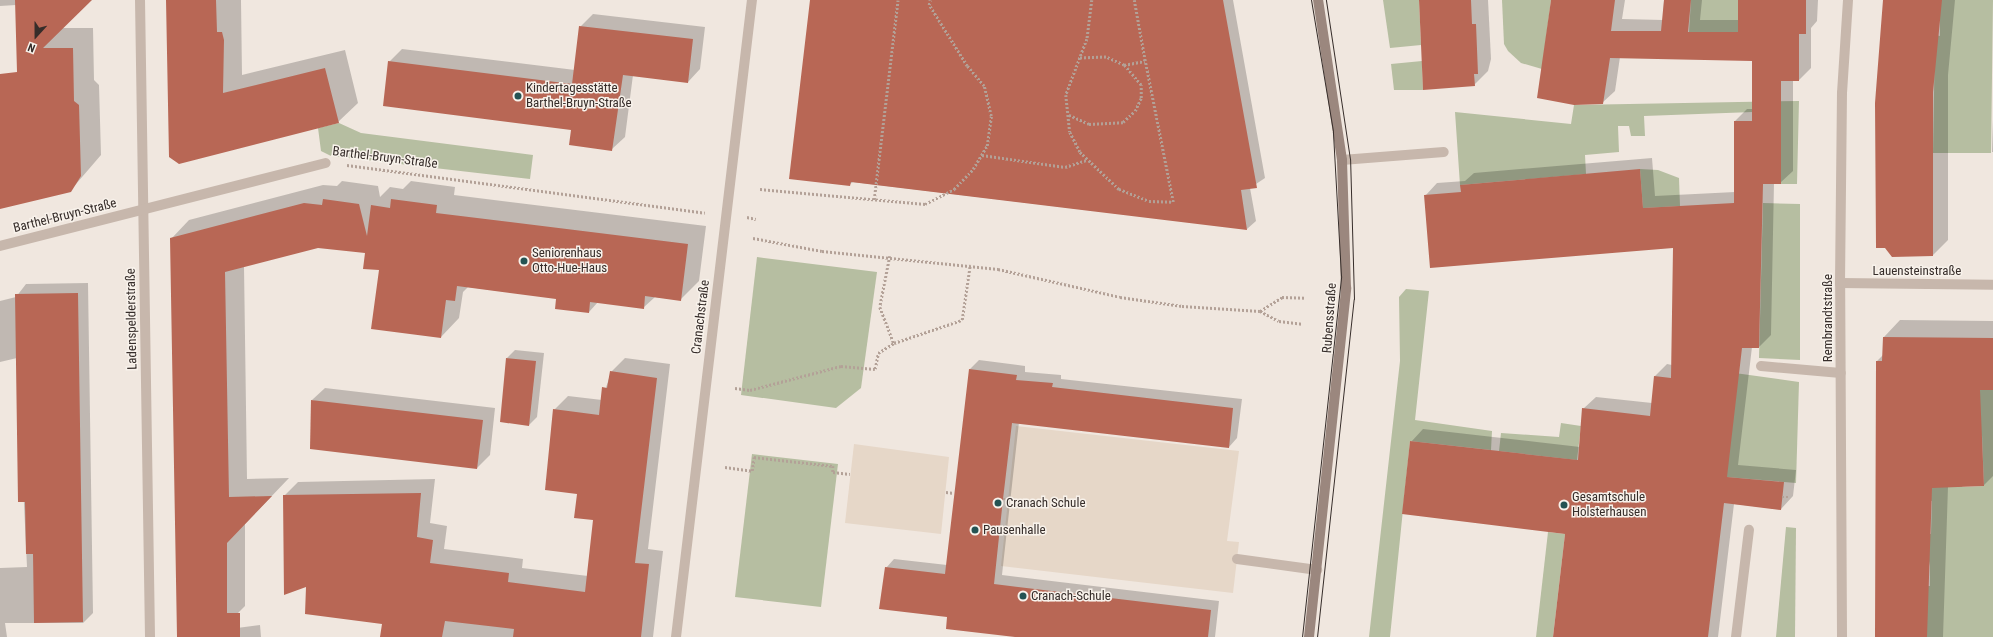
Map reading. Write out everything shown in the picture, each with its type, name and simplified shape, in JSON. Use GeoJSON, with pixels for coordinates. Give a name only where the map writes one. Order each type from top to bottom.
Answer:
{"type":"FeatureCollection","features":[{"type":"Feature","properties":{"kind":"main road","name":"Rubensstraße"},"geometry":{"type":"LineString","coordinates":[[1309,637],[1346,288],[1342,160],[1318,0]]}},
{"type":"Feature","properties":{"kind":"street","name":"Ladenspelderstraße"},"geometry":{"type":"LineString","coordinates":[[140,0],[145,209],[150,637]]}},
{"type":"Feature","properties":{"kind":"street","name":"Cranachstraße"},"geometry":{"type":"LineString","coordinates":[[676,637],[752,0]]}},
{"type":"Feature","properties":{"kind":"street","name":"Rembrandtstraße"},"geometry":{"type":"LineString","coordinates":[[1842,637],[1840,284],[1842,93],[1848,0]]}},
{"type":"Feature","properties":{"kind":"street"},"geometry":{"type":"LineString","coordinates":[[1342,160],[1444,152]]}},
{"type":"Feature","properties":{"kind":"street","name":"Barthel-Bruyn-Straße"},"geometry":{"type":"LineString","coordinates":[[0,246],[326,163]]}},
{"type":"Feature","properties":{"kind":"street","name":"Lauensteinstraße"},"geometry":{"type":"LineString","coordinates":[[1840,284],[1993,285]]}},
{"type":"Feature","properties":{"kind":"street"},"geometry":{"type":"LineString","coordinates":[[1761,366],[1841,373]]}},
{"type":"Feature","properties":{"kind":"street"},"geometry":{"type":"LineString","coordinates":[[1736,637],[1749,530]]}},
{"type":"Feature","properties":{"kind":"street"},"geometry":{"type":"LineString","coordinates":[[1237,559],[1317,570]]}},
{"type":"Feature","properties":{"kind":"path"},"geometry":{"type":"LineString","coordinates":[[874,200],[898,0]]}},
{"type":"Feature","properties":{"kind":"path"},"geometry":{"type":"LineString","coordinates":[[760,189],[926,204],[954,189],[982,155],[987,146],[991,116],[984,86],[963,60],[929,5],[930,0]]}},
{"type":"Feature","properties":{"kind":"path"},"geometry":{"type":"LineString","coordinates":[[1092,0],[1087,39],[1066,95],[1070,132],[1087,160],[1119,189],[1148,201],[1173,202],[1134,0]]}},
{"type":"Feature","properties":{"kind":"path"},"geometry":{"type":"LineString","coordinates":[[1079,58],[1106,58],[1124,64],[1145,61]]}},
{"type":"Feature","properties":{"kind":"path"},"geometry":{"type":"LineString","coordinates":[[1068,115],[1089,124],[1123,122],[1135,111],[1141,98],[1141,86],[1124,64]]}},
{"type":"Feature","properties":{"kind":"path"},"geometry":{"type":"LineString","coordinates":[[982,155],[1065,167],[1087,160]]}},
{"type":"Feature","properties":{"kind":"path","name":"Barthel-Bruyn-Straße"},"geometry":{"type":"LineString","coordinates":[[326,163],[726,215]]}},
{"type":"Feature","properties":{"kind":"path"},"geometry":{"type":"LineString","coordinates":[[753,238],[822,251],[890,256],[970,265],[1120,297],[1260,311],[1279,321],[1302,324]]}},
{"type":"Feature","properties":{"kind":"path"},"geometry":{"type":"LineString","coordinates":[[890,256],[880,307],[894,343]]}},
{"type":"Feature","properties":{"kind":"path"},"geometry":{"type":"LineString","coordinates":[[735,388],[750,390],[841,366],[875,369],[878,353],[894,343],[962,320],[970,265]]}},
{"type":"Feature","properties":{"kind":"path"},"geometry":{"type":"LineString","coordinates":[[1260,311],[1282,297],[1305,298]]}},
{"type":"Feature","properties":{"kind":"path"},"geometry":{"type":"LineString","coordinates":[[725,467],[752,471],[754,457],[833,466],[832,472],[850,474]]}},
{"type":"Feature","properties":{"kind":"path"},"geometry":{"type":"LineString","coordinates":[[946,492],[954,494]]}},
{"type":"Feature","properties":{"kind":"path"},"geometry":{"type":"LineString","coordinates":[[1782,497],[1790,497]]}},
{"type":"Feature","properties":{"kind":"path"},"geometry":{"type":"LineString","coordinates":[[1003,499],[1008,500]]}},
{"type":"Feature","properties":{"kind":"green space"},"geometry":{"type":"Polygon","coordinates":[[[1383,0],[1419,0],[1421,45],[1390,48],[1383,0]]]}},
{"type":"Feature","properties":{"kind":"green space"},"geometry":{"type":"Polygon","coordinates":[[[1502,0],[1551,0],[1542,69],[1521,63],[1508,51],[1504,44],[1502,0]]]}},
{"type":"Feature","properties":{"kind":"green space"},"geometry":{"type":"Polygon","coordinates":[[[1691,0],[1738,0],[1738,32],[1689,32],[1691,0]]]}},
{"type":"Feature","properties":{"kind":"green space"},"geometry":{"type":"Polygon","coordinates":[[[1940,0],[1993,0],[1991,153],[1933,153],[1935,35],[1940,36],[1940,0]]]}},
{"type":"Feature","properties":{"kind":"green space"},"geometry":{"type":"Polygon","coordinates":[[[1422,61],[1423,90],[1394,90],[1391,64],[1422,61]]]}},
{"type":"Feature","properties":{"kind":"green space"},"geometry":{"type":"Polygon","coordinates":[[[1799,101],[1797,184],[1781,184],[1781,121],[1753,112],[1644,116],[1645,136],[1631,136],[1629,126],[1618,126],[1619,152],[1585,155],[1586,174],[1460,185],[1455,112],[1571,124],[1574,105],[1799,101]]]}},
{"type":"Feature","properties":{"kind":"green space"},"geometry":{"type":"Polygon","coordinates":[[[339,123],[361,133],[533,155],[530,179],[331,156],[321,151],[318,128],[339,123]]]}},
{"type":"Feature","properties":{"kind":"green space"},"geometry":{"type":"Polygon","coordinates":[[[1640,169],[1658,170],[1679,178],[1680,206],[1643,208],[1640,169]]]}},
{"type":"Feature","properties":{"kind":"green space"},"geometry":{"type":"Polygon","coordinates":[[[1763,203],[1800,204],[1800,360],[1759,358],[1763,203]]]}},
{"type":"Feature","properties":{"kind":"green space"},"geometry":{"type":"Polygon","coordinates":[[[757,257],[877,272],[861,388],[836,408],[741,395],[757,257]]]}},
{"type":"Feature","properties":{"kind":"green space"},"geometry":{"type":"Polygon","coordinates":[[[1406,289],[1429,291],[1415,420],[1492,431],[1491,450],[1410,441],[1390,637],[1369,637],[1400,361],[1399,297],[1406,289]]]}},
{"type":"Feature","properties":{"kind":"green space"},"geometry":{"type":"Polygon","coordinates":[[[1706,369],[1799,382],[1796,483],[1727,477],[1706,369]]]}},
{"type":"Feature","properties":{"kind":"green space"},"geometry":{"type":"Polygon","coordinates":[[[1978,390],[1993,390],[1993,637],[1927,637],[1922,586],[1930,586],[1930,566],[1924,534],[1931,534],[1932,501],[1925,500],[1978,390]],[[1982,435],[1962,487],[1984,486],[1982,435]]]}},
{"type":"Feature","properties":{"kind":"green space"},"geometry":{"type":"Polygon","coordinates":[[[1561,423],[1581,426],[1577,460],[1499,451],[1501,433],[1559,437],[1561,423]]]}},
{"type":"Feature","properties":{"kind":"green space"},"geometry":{"type":"Polygon","coordinates":[[[752,454],[838,464],[821,607],[735,597],[752,454]]]}},
{"type":"Feature","properties":{"kind":"green space"},"geometry":{"type":"Polygon","coordinates":[[[1786,527],[1796,528],[1795,637],[1776,637],[1786,527]]]}},
{"type":"Feature","properties":{"kind":"green space"},"geometry":{"type":"Polygon","coordinates":[[[1548,532],[1565,534],[1553,637],[1536,637],[1548,532]]]}},
{"type":"Feature","properties":{"kind":"shaded area"},"geometry":{"type":"Polygon","coordinates":[[[1016,426],[1239,451],[1227,541],[1239,542],[1233,593],[1001,566],[1016,426]]]}},
{"type":"Feature","properties":{"kind":"shaded area"},"geometry":{"type":"Polygon","coordinates":[[[854,444],[949,457],[941,534],[845,523],[854,444]]]}},
{"type":"Feature","properties":{"kind":"building"},"geometry":{"type":"Polygon","coordinates":[[[15,0],[92,0],[43,48],[73,48],[74,101],[79,105],[81,176],[71,192],[0,209],[0,74],[17,72],[15,0]]]}},
{"type":"Feature","properties":{"kind":"building"},"geometry":{"type":"Polygon","coordinates":[[[166,0],[216,0],[217,32],[222,32],[224,40],[223,93],[325,68],[339,123],[179,164],[169,157],[166,0]]]}},
{"type":"Feature","properties":{"kind":"building"},"geometry":{"type":"Polygon","coordinates":[[[810,0],[1223,0],[1257,188],[1241,190],[1247,230],[851,182],[850,186],[789,179],[810,0]]]}},
{"type":"Feature","properties":{"kind":"building"},"geometry":{"type":"Polygon","coordinates":[[[1419,0],[1471,0],[1472,24],[1476,24],[1478,74],[1474,74],[1475,86],[1423,90],[1419,0]]]}},
{"type":"Feature","properties":{"kind":"building"},"geometry":{"type":"Polygon","coordinates":[[[1551,0],[1615,0],[1611,31],[1661,31],[1664,0],[1691,0],[1688,32],[1738,32],[1738,0],[1806,0],[1806,34],[1799,34],[1799,81],[1781,81],[1781,184],[1763,184],[1759,348],[1742,348],[1727,477],[1784,482],[1781,510],[1724,503],[1708,637],[1553,637],[1565,534],[1402,514],[1410,441],[1578,460],[1582,408],[1650,416],[1654,376],[1671,378],[1673,248],[1430,268],[1424,195],[1461,192],[1460,185],[1640,169],[1643,208],[1734,203],[1734,121],[1752,121],[1752,61],[1610,58],[1603,104],[1574,105],[1537,98],[1551,0]]]}},
{"type":"Feature","properties":{"kind":"building"},"geometry":{"type":"Polygon","coordinates":[[[1883,0],[1942,0],[1933,92],[1933,256],[1892,257],[1885,248],[1876,248],[1875,103],[1883,0]]]}},
{"type":"Feature","properties":{"kind":"building"},"geometry":{"type":"Polygon","coordinates":[[[579,26],[693,39],[688,83],[623,75],[612,151],[569,145],[571,130],[383,106],[388,61],[572,84],[579,26]]]}},
{"type":"Feature","properties":{"kind":"building"},"geometry":{"type":"Polygon","coordinates":[[[323,199],[359,204],[367,236],[371,205],[390,208],[391,199],[437,205],[436,213],[688,244],[681,301],[645,296],[644,309],[590,302],[589,313],[555,309],[556,299],[457,286],[455,301],[446,300],[441,338],[371,329],[379,270],[363,269],[365,253],[318,248],[225,272],[229,497],[272,496],[227,543],[227,613],[240,613],[240,637],[177,637],[170,238],[304,203],[322,205],[323,199]]]}},
{"type":"Feature","properties":{"kind":"building"},"geometry":{"type":"Polygon","coordinates":[[[78,293],[83,622],[34,623],[33,554],[26,554],[25,502],[18,502],[15,294],[78,293]]]}},
{"type":"Feature","properties":{"kind":"building"},"geometry":{"type":"Polygon","coordinates":[[[1883,337],[1993,338],[1993,390],[1980,390],[1984,486],[1932,488],[1927,637],[1875,637],[1876,361],[1882,361],[1883,337]]]}},
{"type":"Feature","properties":{"kind":"building"},"geometry":{"type":"Polygon","coordinates":[[[506,358],[536,361],[529,426],[500,422],[506,358]]]}},
{"type":"Feature","properties":{"kind":"building"},"geometry":{"type":"Polygon","coordinates":[[[969,369],[1017,375],[1016,380],[1053,383],[1052,387],[1233,408],[1229,448],[1012,423],[1003,499],[994,584],[1211,610],[1208,637],[1015,637],[946,629],[947,617],[879,609],[885,567],[945,574],[969,369]]]}},
{"type":"Feature","properties":{"kind":"building"},"geometry":{"type":"Polygon","coordinates":[[[610,371],[657,378],[635,563],[649,564],[641,637],[513,637],[514,629],[445,621],[442,637],[380,637],[382,624],[305,614],[306,587],[284,595],[283,495],[421,493],[417,537],[433,540],[430,563],[509,573],[508,582],[585,592],[593,520],[574,518],[577,494],[545,490],[553,409],[599,415],[602,387],[607,388],[610,371]]]}},
{"type":"Feature","properties":{"kind":"building"},"geometry":{"type":"Polygon","coordinates":[[[311,400],[483,420],[477,469],[310,449],[311,400]]]}},
{"type":"Feature","properties":{"kind":"tram line"},"geometry":{"type":"LineString","coordinates":[[1302,637],[1341,276],[1333,131],[1311,0]]}},
{"type":"Feature","properties":{"kind":"tram line"},"geometry":{"type":"LineString","coordinates":[[1317,637],[1354,299],[1350,159],[1326,0]]}},
{"type":"Feature","properties":{"kind":"place","name":"Kindertagesstätte Barthel-Bruyn-Straße"},"geometry":{"type":"Point","coordinates":[518,96]}},
{"type":"Feature","properties":{"kind":"place","name":"Seniorenhaus Otto-Hue-Haus"},"geometry":{"type":"Point","coordinates":[524,261]}},
{"type":"Feature","properties":{"kind":"place","name":"Cranach Schule"},"geometry":{"type":"Point","coordinates":[998,503]}},
{"type":"Feature","properties":{"kind":"place","name":"Gesamtschule Holsterhausen"},"geometry":{"type":"Point","coordinates":[1564,505]}},
{"type":"Feature","properties":{"kind":"place","name":"Pausenhalle"},"geometry":{"type":"Point","coordinates":[975,530]}},
{"type":"Feature","properties":{"kind":"place","name":"Cranach-Schule"},"geometry":{"type":"Point","coordinates":[1023,596]}}]}
